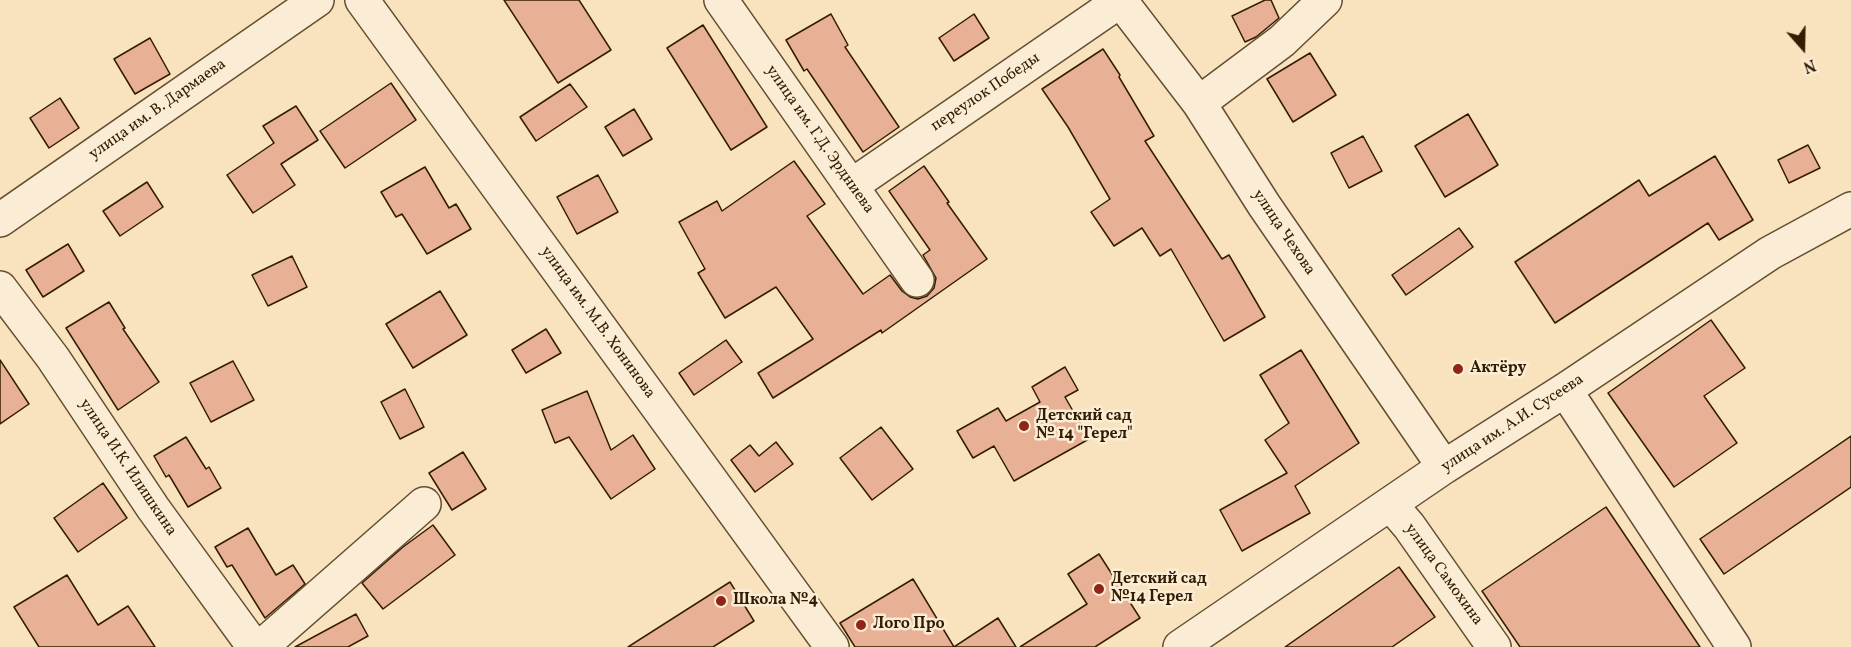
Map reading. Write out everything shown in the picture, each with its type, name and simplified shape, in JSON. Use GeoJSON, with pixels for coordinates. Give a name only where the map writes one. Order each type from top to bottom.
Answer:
{"type":"FeatureCollection","features":[{"type":"Feature","properties":{"kind":"street","name":"улица им. В. Дармаева"},"geometry":{"type":"LineString","coordinates":[[0,220],[317,0]]}},
{"type":"Feature","properties":{"kind":"street","name":"улица им. М.В. Хонинова"},"geometry":{"type":"LineString","coordinates":[[362,0],[832,647]]}},
{"type":"Feature","properties":{"kind":"street","name":"улица им. Г.Д. Эрдниева"},"geometry":{"type":"LineString","coordinates":[[721,0],[917,280]]}},
{"type":"Feature","properties":{"kind":"street","name":"переулок Победы"},"geometry":{"type":"LineString","coordinates":[[851,186],[1120,0]]}},
{"type":"Feature","properties":{"kind":"street","name":"улица Чехова"},"geometry":{"type":"LineString","coordinates":[[1120,0],[1199,103],[1264,205],[1444,467]]}},
{"type":"Feature","properties":{"kind":"street"},"geometry":{"type":"LineString","coordinates":[[1199,103],[1282,41],[1325,0]]}},
{"type":"Feature","properties":{"kind":"street","name":"улица им. А.И. Сусеева"},"geometry":{"type":"LineString","coordinates":[[1180,647],[1444,467],[1565,390],[1770,253],[1851,209]]}},
{"type":"Feature","properties":{"kind":"street","name":"улица И.К. Илишкина"},"geometry":{"type":"LineString","coordinates":[[0,288],[53,358],[153,508],[254,647]]}},
{"type":"Feature","properties":{"kind":"street"},"geometry":{"type":"LineString","coordinates":[[1565,390],[1734,647]]}},
{"type":"Feature","properties":{"kind":"street"},"geometry":{"type":"LineString","coordinates":[[261,647],[424,504]]}},
{"type":"Feature","properties":{"kind":"street","name":"улица Самохина"},"geometry":{"type":"LineString","coordinates":[[1391,505],[1409,526],[1494,647]]}},
{"type":"Feature","properties":{"kind":"building"},"geometry":{"type":"Polygon","coordinates":[[[504,0],[579,0],[611,50],[558,83],[504,0]]]}},
{"type":"Feature","properties":{"kind":"building"},"geometry":{"type":"Polygon","coordinates":[[[1265,0],[1271,0],[1279,18],[1256,37],[1245,42],[1232,16],[1265,0]]]}},
{"type":"Feature","properties":{"kind":"building"},"geometry":{"type":"Polygon","coordinates":[[[831,14],[848,45],[845,47],[899,127],[863,152],[807,69],[804,71],[786,40],[831,14]]]}},
{"type":"Feature","properties":{"kind":"building"},"geometry":{"type":"Polygon","coordinates":[[[974,14],[989,38],[954,61],[939,38],[974,14]]]}},
{"type":"Feature","properties":{"kind":"building"},"geometry":{"type":"Polygon","coordinates":[[[703,25],[767,127],[731,150],[667,48],[703,25]]]}},
{"type":"Feature","properties":{"kind":"building"},"geometry":{"type":"Polygon","coordinates":[[[150,38],[170,74],[135,94],[114,59],[150,38]]]}},
{"type":"Feature","properties":{"kind":"building"},"geometry":{"type":"Polygon","coordinates":[[[1103,49],[1154,136],[1145,141],[1222,259],[1229,255],[1265,317],[1224,341],[1171,249],[1160,256],[1142,228],[1114,246],[1091,212],[1110,199],[1068,127],[1042,89],[1103,49]]]}},
{"type":"Feature","properties":{"kind":"building"},"geometry":{"type":"Polygon","coordinates":[[[1310,53],[1336,95],[1293,122],[1267,79],[1310,53]]]}},
{"type":"Feature","properties":{"kind":"building"},"geometry":{"type":"Polygon","coordinates":[[[391,83],[416,120],[345,168],[320,131],[391,83]]]}},
{"type":"Feature","properties":{"kind":"building"},"geometry":{"type":"Polygon","coordinates":[[[570,84],[587,107],[536,141],[520,117],[570,84]]]}},
{"type":"Feature","properties":{"kind":"building"},"geometry":{"type":"Polygon","coordinates":[[[60,98],[79,128],[49,148],[30,118],[60,98]]]}},
{"type":"Feature","properties":{"kind":"building"},"geometry":{"type":"Polygon","coordinates":[[[296,106],[318,140],[281,164],[295,185],[253,213],[227,175],[274,143],[263,126],[296,106]]]}},
{"type":"Feature","properties":{"kind":"building"},"geometry":{"type":"Polygon","coordinates":[[[634,109],[652,139],[623,156],[605,127],[634,109]]]}},
{"type":"Feature","properties":{"kind":"building"},"geometry":{"type":"Polygon","coordinates":[[[1468,114],[1498,165],[1445,197],[1415,146],[1468,114]]]}},
{"type":"Feature","properties":{"kind":"building"},"geometry":{"type":"Polygon","coordinates":[[[1363,136],[1382,171],[1349,188],[1331,153],[1363,136]]]}},
{"type":"Feature","properties":{"kind":"building"},"geometry":{"type":"Polygon","coordinates":[[[1808,145],[1820,168],[1789,183],[1778,160],[1808,145]]]}},
{"type":"Feature","properties":{"kind":"building"},"geometry":{"type":"Polygon","coordinates":[[[1715,156],[1753,220],[1719,240],[1708,223],[1555,323],[1515,262],[1639,180],[1649,196],[1715,156]]]}},
{"type":"Feature","properties":{"kind":"building"},"geometry":{"type":"Polygon","coordinates":[[[794,161],[825,204],[807,216],[863,294],[890,275],[902,291],[910,297],[918,299],[927,296],[934,288],[936,278],[923,255],[930,250],[889,191],[924,166],[987,259],[882,333],[881,330],[773,398],[758,373],[813,339],[776,287],[725,318],[698,273],[705,269],[679,222],[717,201],[722,211],[794,161]]]}},
{"type":"Feature","properties":{"kind":"building"},"geometry":{"type":"Polygon","coordinates":[[[425,167],[449,208],[456,204],[471,229],[427,254],[402,214],[396,217],[381,192],[425,167]]]}},
{"type":"Feature","properties":{"kind":"building"},"geometry":{"type":"Polygon","coordinates":[[[598,175],[618,212],[577,234],[557,197],[598,175]]]}},
{"type":"Feature","properties":{"kind":"building"},"geometry":{"type":"Polygon","coordinates":[[[147,182],[163,207],[120,236],[103,211],[147,182]]]}},
{"type":"Feature","properties":{"kind":"building"},"geometry":{"type":"Polygon","coordinates":[[[1459,228],[1473,247],[1406,295],[1392,275],[1459,228]]]}},
{"type":"Feature","properties":{"kind":"building"},"geometry":{"type":"Polygon","coordinates":[[[68,244],[84,271],[43,297],[26,270],[68,244]]]}},
{"type":"Feature","properties":{"kind":"building"},"geometry":{"type":"Polygon","coordinates":[[[292,256],[307,287],[268,306],[252,275],[292,256]]]}},
{"type":"Feature","properties":{"kind":"building"},"geometry":{"type":"Polygon","coordinates":[[[440,291],[467,335],[413,368],[386,324],[440,291]]]}},
{"type":"Feature","properties":{"kind":"building"},"geometry":{"type":"Polygon","coordinates":[[[109,302],[125,328],[123,329],[159,382],[118,410],[66,328],[109,302]]]}},
{"type":"Feature","properties":{"kind":"building"},"geometry":{"type":"Polygon","coordinates":[[[1711,320],[1745,368],[1704,396],[1737,443],[1674,487],[1608,393],[1711,320]]]}},
{"type":"Feature","properties":{"kind":"building"},"geometry":{"type":"Polygon","coordinates":[[[546,329],[561,353],[526,373],[512,350],[546,329]]]}},
{"type":"Feature","properties":{"kind":"building"},"geometry":{"type":"Polygon","coordinates":[[[726,340],[742,362],[694,395],[679,373],[726,340]]]}},
{"type":"Feature","properties":{"kind":"building"},"geometry":{"type":"Polygon","coordinates":[[[1301,350],[1359,443],[1295,486],[1310,513],[1242,551],[1220,510],[1287,473],[1265,440],[1289,423],[1260,375],[1301,350]]]}},
{"type":"Feature","properties":{"kind":"building"},"geometry":{"type":"Polygon","coordinates":[[[0,360],[29,404],[0,424],[0,360]]]}},
{"type":"Feature","properties":{"kind":"building"},"geometry":{"type":"Polygon","coordinates":[[[233,361],[254,400],[211,422],[190,383],[233,361]]]}},
{"type":"Feature","properties":{"kind":"building","name":"Детский сад № 14 \"Герел\""},"geometry":{"type":"Polygon","coordinates":[[[1065,367],[1078,390],[1065,397],[1089,439],[1014,481],[994,446],[973,458],[957,431],[998,408],[1006,421],[1040,402],[1032,387],[1065,367]]]}},
{"type":"Feature","properties":{"kind":"building"},"geometry":{"type":"Polygon","coordinates":[[[405,389],[424,427],[400,439],[381,402],[405,389]]]}},
{"type":"Feature","properties":{"kind":"building"},"geometry":{"type":"Polygon","coordinates":[[[587,391],[611,450],[633,435],[655,469],[611,499],[569,437],[555,443],[542,410],[587,391]]]}},
{"type":"Feature","properties":{"kind":"building"},"geometry":{"type":"Polygon","coordinates":[[[881,427],[913,469],[872,500],[840,458],[881,427]]]}},
{"type":"Feature","properties":{"kind":"building"},"geometry":{"type":"Polygon","coordinates":[[[1851,436],[1851,487],[1724,574],[1700,539],[1851,436]]]}},
{"type":"Feature","properties":{"kind":"building"},"geometry":{"type":"Polygon","coordinates":[[[186,437],[206,469],[209,467],[221,488],[188,507],[169,475],[166,477],[154,456],[186,437]]]}},
{"type":"Feature","properties":{"kind":"building"},"geometry":{"type":"Polygon","coordinates":[[[776,442],[793,464],[755,492],[731,460],[750,445],[759,456],[776,442]]]}},
{"type":"Feature","properties":{"kind":"building"},"geometry":{"type":"Polygon","coordinates":[[[463,452],[486,489],[452,510],[429,473],[463,452]]]}},
{"type":"Feature","properties":{"kind":"building"},"geometry":{"type":"Polygon","coordinates":[[[103,483],[127,518],[78,552],[54,518],[103,483]]]}},
{"type":"Feature","properties":{"kind":"building"},"geometry":{"type":"Polygon","coordinates":[[[1606,507],[1700,647],[1520,647],[1482,591],[1606,507]]]}},
{"type":"Feature","properties":{"kind":"building"},"geometry":{"type":"Polygon","coordinates":[[[433,525],[455,555],[383,609],[362,583],[403,547],[433,525]]]}},
{"type":"Feature","properties":{"kind":"building"},"geometry":{"type":"Polygon","coordinates":[[[248,528],[276,575],[293,565],[305,584],[265,618],[232,565],[227,567],[215,547],[248,528]]]}},
{"type":"Feature","properties":{"kind":"building","name":"Детский сад №14 Герел"},"geometry":{"type":"Polygon","coordinates":[[[1099,554],[1140,618],[1095,647],[1020,647],[1087,604],[1068,574],[1099,554]]]}},
{"type":"Feature","properties":{"kind":"building"},"geometry":{"type":"Polygon","coordinates":[[[1399,567],[1435,617],[1392,647],[1285,647],[1399,567]]]}},
{"type":"Feature","properties":{"kind":"building"},"geometry":{"type":"Polygon","coordinates":[[[67,575],[98,625],[128,606],[155,647],[39,647],[14,607],[67,575]]]}},
{"type":"Feature","properties":{"kind":"building"},"geometry":{"type":"Polygon","coordinates":[[[913,579],[954,647],[855,647],[840,623],[913,579]]]}},
{"type":"Feature","properties":{"kind":"building","name":"Школа №4"},"geometry":{"type":"Polygon","coordinates":[[[730,582],[754,621],[713,647],[628,647],[730,582]]]}},
{"type":"Feature","properties":{"kind":"building"},"geometry":{"type":"Polygon","coordinates":[[[356,614],[368,636],[348,647],[295,647],[356,614]]]}},
{"type":"Feature","properties":{"kind":"building"},"geometry":{"type":"Polygon","coordinates":[[[998,618],[1016,647],[954,647],[998,618]]]}},
{"type":"Feature","properties":{"kind":"place","name":"Актёру"},"geometry":{"type":"Point","coordinates":[1458,369]}},
{"type":"Feature","properties":{"kind":"place","name":"Детский сад № 14 \"Герел\""},"geometry":{"type":"Point","coordinates":[1024,426]}},
{"type":"Feature","properties":{"kind":"place","name":"Детский сад №14 Герел"},"geometry":{"type":"Point","coordinates":[1099,589]}},
{"type":"Feature","properties":{"kind":"place","name":"Школа №4"},"geometry":{"type":"Point","coordinates":[721,601]}},
{"type":"Feature","properties":{"kind":"place","name":"Лого Про"},"geometry":{"type":"Point","coordinates":[861,625]}}]}
